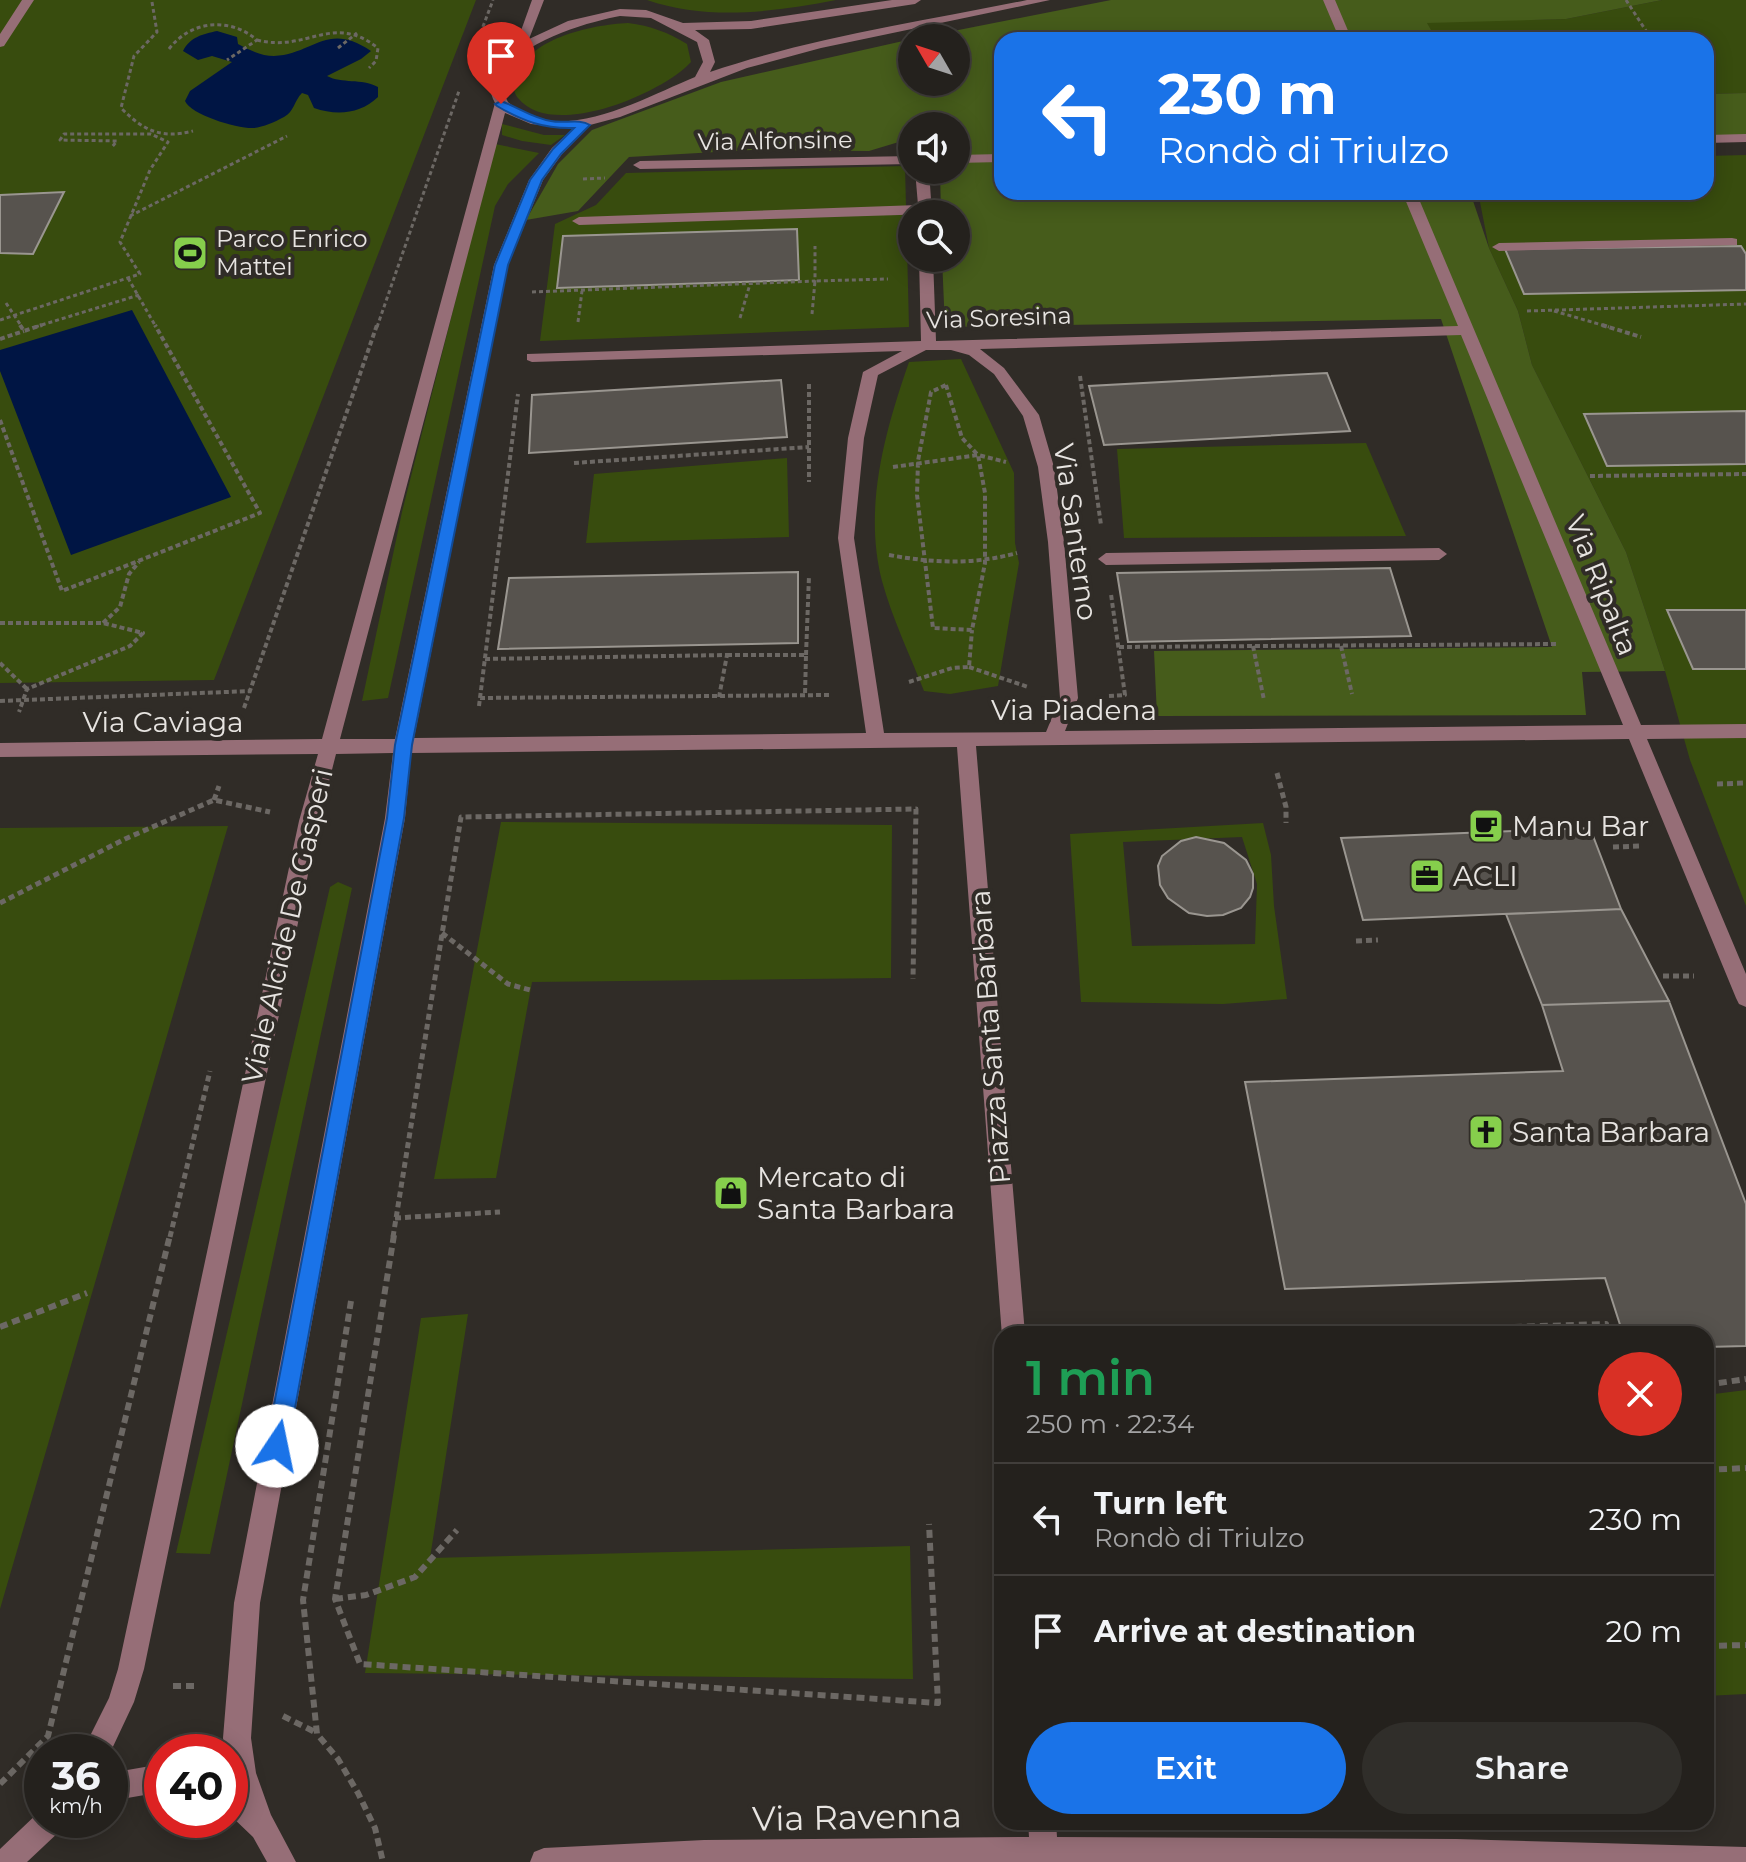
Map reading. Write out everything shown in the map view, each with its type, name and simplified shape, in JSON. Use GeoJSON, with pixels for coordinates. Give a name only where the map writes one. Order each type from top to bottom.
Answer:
{"type":"FeatureCollection","features":[{"type":"Feature","properties":{"kind":"street"},"geometry":{"type":"LineString","coordinates":[[0,43],[28,0]]}},
{"type":"Feature","properties":{"kind":"street"},"geometry":{"type":"LineString","coordinates":[[519,48],[538,0]]}},
{"type":"Feature","properties":{"kind":"street"},"geometry":{"type":"LineString","coordinates":[[621,0],[635,12],[683,27],[703,40],[709,62],[700,80]]}},
{"type":"Feature","properties":{"kind":"street"},"geometry":{"type":"LineString","coordinates":[[683,27],[751,25],[915,0]]}},
{"type":"Feature","properties":{"kind":"street"},"geometry":{"type":"LineString","coordinates":[[501,104],[524,118],[553,126],[584,125],[700,80],[790,52],[1044,0]]}},
{"type":"Feature","properties":{"kind":"street"},"geometry":{"type":"LineString","coordinates":[[1329,0],[1343,32]]}},
{"type":"Feature","properties":{"kind":"street"},"geometry":{"type":"LineString","coordinates":[[519,48],[571,24],[635,12]]}},
{"type":"Feature","properties":{"kind":"street","name":"Viale Alcide De Gasperi"},"geometry":{"type":"LineString","coordinates":[[105,1734],[121,1702],[131,1669],[327,747],[501,104],[494,88],[500,70],[519,48]]}},
{"type":"Feature","properties":{"kind":"street"},"geometry":{"type":"LineString","coordinates":[[282,1862],[260,1824],[242,1773],[237,1738],[247,1603],[358,1025],[395,818],[403,745],[501,265],[536,180],[557,151],[584,125]]}},
{"type":"Feature","properties":{"kind":"street"},"geometry":{"type":"LineString","coordinates":[[1714,139],[1746,138]]}},
{"type":"Feature","properties":{"kind":"street"},"geometry":{"type":"LineString","coordinates":[[970,159],[994,158]]}},
{"type":"Feature","properties":{"kind":"street","name":"Via Alfonsine"},"geometry":{"type":"LineString","coordinates":[[640,165],[898,160]]}},
{"type":"Feature","properties":{"kind":"street","name":"Via Ripalta"},"geometry":{"type":"LineString","coordinates":[[1412,200],[1746,998]]}},
{"type":"Feature","properties":{"kind":"street"},"geometry":{"type":"LineString","coordinates":[[579,221],[898,211]]}},
{"type":"Feature","properties":{"kind":"street"},"geometry":{"type":"LineString","coordinates":[[1499,247],[1732,242]]}},
{"type":"Feature","properties":{"kind":"street"},"geometry":{"type":"LineString","coordinates":[[876,740],[846,538],[851,475],[858,426],[871,372],[929,344],[926,272]]}},
{"type":"Feature","properties":{"kind":"street","name":"Via Soresina"},"geometry":{"type":"LineString","coordinates":[[532,357],[1467,330]]}},
{"type":"Feature","properties":{"kind":"street","name":"Via Santerno"},"geometry":{"type":"LineString","coordinates":[[929,344],[973,351],[999,371],[1031,415],[1046,467],[1056,542],[1069,698],[1053,738]]}},
{"type":"Feature","properties":{"kind":"street"},"geometry":{"type":"LineString","coordinates":[[1106,559],[1439,554]]}},
{"type":"Feature","properties":{"kind":"street","name":"Via Piadena"},"geometry":{"type":"LineString","coordinates":[[403,745],[1746,731]]}},
{"type":"Feature","properties":{"kind":"street","name":"Piazza Santa Barbara"},"geometry":{"type":"LineString","coordinates":[[966,739],[1012,1326]]}},
{"type":"Feature","properties":{"kind":"street"},"geometry":{"type":"LineString","coordinates":[[327,747],[403,745]]}},
{"type":"Feature","properties":{"kind":"street","name":"Via Caviaga"},"geometry":{"type":"LineString","coordinates":[[3,750],[327,747]]}},
{"type":"Feature","properties":{"kind":"street"},"geometry":{"type":"LineString","coordinates":[[248,1813],[260,1824]]}},
{"type":"Feature","properties":{"kind":"street"},"geometry":{"type":"LineString","coordinates":[[1042,1830],[1043,1851]]}},
{"type":"Feature","properties":{"kind":"street"},"geometry":{"type":"LineString","coordinates":[[7,1862],[30,1838]]}},
{"type":"Feature","properties":{"kind":"street","name":"Via Ravenna"},"geometry":{"type":"LineString","coordinates":[[544,1862],[1043,1851],[1569,1854],[1746,1861]]}},
{"type":"Feature","properties":{"kind":"path"},"geometry":{"type":"LineString","coordinates":[[477,41],[493,0]]}},
{"type":"Feature","properties":{"kind":"path"},"geometry":{"type":"LineString","coordinates":[[1626,0],[1647,32]]}},
{"type":"Feature","properties":{"kind":"path"},"geometry":{"type":"LineString","coordinates":[[0,320],[140,274],[120,242],[150,170],[168,142],[141,129],[121,108],[134,56],[157,32],[152,2]]}},
{"type":"Feature","properties":{"kind":"path"},"geometry":{"type":"LineString","coordinates":[[169,49],[174,40],[209,25],[239,26],[257,40],[276,45],[327,32],[356,34],[378,48],[376,61],[369,68]]}},
{"type":"Feature","properties":{"kind":"path"},"geometry":{"type":"LineString","coordinates":[[340,47],[356,34]]}},
{"type":"Feature","properties":{"kind":"path"},"geometry":{"type":"LineString","coordinates":[[227,60],[257,40]]}},
{"type":"Feature","properties":{"kind":"path"},"geometry":{"type":"LineString","coordinates":[[243,712],[462,83]]}},
{"type":"Feature","properties":{"kind":"path"},"geometry":{"type":"LineString","coordinates":[[112,147],[117,141],[60,140],[64,134],[177,136],[193,131]]}},
{"type":"Feature","properties":{"kind":"path"},"geometry":{"type":"LineString","coordinates":[[129,217],[287,136]]}},
{"type":"Feature","properties":{"kind":"path"},"geometry":{"type":"LineString","coordinates":[[529,305],[531,292],[815,281],[815,213]]}},
{"type":"Feature","properties":{"kind":"path"},"geometry":{"type":"LineString","coordinates":[[0,420],[62,591],[260,513],[128,278]]}},
{"type":"Feature","properties":{"kind":"path"},"geometry":{"type":"LineString","coordinates":[[0,339],[139,295]]}},
{"type":"Feature","properties":{"kind":"path"},"geometry":{"type":"LineString","coordinates":[[6,303],[24,331]]}},
{"type":"Feature","properties":{"kind":"path"},"geometry":{"type":"LineString","coordinates":[[1527,311],[1746,304]]}},
{"type":"Feature","properties":{"kind":"path"},"geometry":{"type":"LineString","coordinates":[[1548,310],[1641,337]]}},
{"type":"Feature","properties":{"kind":"path"},"geometry":{"type":"LineString","coordinates":[[480,698],[868,695],[952,668],[969,667],[972,630],[985,563],[985,493],[978,455],[962,438],[946,385],[931,392],[918,461],[917,495],[933,628],[972,630]]}},
{"type":"Feature","properties":{"kind":"path"},"geometry":{"type":"LineString","coordinates":[[478,710],[518,389]]}},
{"type":"Feature","properties":{"kind":"path"},"geometry":{"type":"LineString","coordinates":[[574,463],[809,447]]}},
{"type":"Feature","properties":{"kind":"path"},"geometry":{"type":"LineString","coordinates":[[851,475],[918,461],[978,455]]}},
{"type":"Feature","properties":{"kind":"path"},"geometry":{"type":"LineString","coordinates":[[1590,476],[1746,474]]}},
{"type":"Feature","properties":{"kind":"path"},"geometry":{"type":"LineString","coordinates":[[925,562],[985,563],[1056,542]]}},
{"type":"Feature","properties":{"kind":"path"},"geometry":{"type":"LineString","coordinates":[[103,623],[120,607],[129,574],[140,562]]}},
{"type":"Feature","properties":{"kind":"path"},"geometry":{"type":"LineString","coordinates":[[0,623],[103,623],[143,633],[130,646],[27,689],[3,750]]}},
{"type":"Feature","properties":{"kind":"path"},"geometry":{"type":"LineString","coordinates":[[1119,647],[1597,643]]}},
{"type":"Feature","properties":{"kind":"path"},"geometry":{"type":"LineString","coordinates":[[1341,646],[1352,694]]}},
{"type":"Feature","properties":{"kind":"path"},"geometry":{"type":"LineString","coordinates":[[719,697],[727,655]]}},
{"type":"Feature","properties":{"kind":"path"},"geometry":{"type":"LineString","coordinates":[[485,659],[806,655],[805,695]]}},
{"type":"Feature","properties":{"kind":"path"},"geometry":{"type":"LineString","coordinates":[[0,663],[27,689]]}},
{"type":"Feature","properties":{"kind":"path"},"geometry":{"type":"LineString","coordinates":[[0,701],[251,691]]}},
{"type":"Feature","properties":{"kind":"path"},"geometry":{"type":"LineString","coordinates":[[1717,784],[1746,783]]}},
{"type":"Feature","properties":{"kind":"path"},"geometry":{"type":"LineString","coordinates":[[0,903],[125,839],[214,800],[309,821]]}},
{"type":"Feature","properties":{"kind":"path"},"geometry":{"type":"LineString","coordinates":[[913,979],[916,809],[461,817],[335,1599],[360,1664],[938,1703],[929,1524]]}},
{"type":"Feature","properties":{"kind":"path"},"geometry":{"type":"LineString","coordinates":[[442,933],[508,984],[530,990]]}},
{"type":"Feature","properties":{"kind":"path"},"geometry":{"type":"LineString","coordinates":[[1356,941],[1378,940]]}},
{"type":"Feature","properties":{"kind":"path"},"geometry":{"type":"LineString","coordinates":[[395,1218],[500,1212]]}},
{"type":"Feature","properties":{"kind":"path"},"geometry":{"type":"LineString","coordinates":[[0,1327],[87,1293]]}},
{"type":"Feature","properties":{"kind":"path"},"geometry":{"type":"LineString","coordinates":[[1549,1326],[1606,1326]]}},
{"type":"Feature","properties":{"kind":"path"},"geometry":{"type":"LineString","coordinates":[[1714,1384],[1746,1379]]}},
{"type":"Feature","properties":{"kind":"path"},"geometry":{"type":"LineString","coordinates":[[1714,1470],[1746,1468]]}},
{"type":"Feature","properties":{"kind":"path"},"geometry":{"type":"LineString","coordinates":[[335,1599],[366,1595],[415,1577],[457,1530]]}},
{"type":"Feature","properties":{"kind":"path"},"geometry":{"type":"LineString","coordinates":[[1714,1646],[1746,1645]]}},
{"type":"Feature","properties":{"kind":"path"},"geometry":{"type":"LineString","coordinates":[[52,1734],[121,1702],[178,1685],[206,1686],[269,1709],[317,1734]]}},
{"type":"Feature","properties":{"kind":"green space","name":"Parco Enrico Mattei"},"geometry":{"type":"Polygon","coordinates":[[[0,0],[476,0],[214,680],[0,683],[0,0]]]}},
{"type":"Feature","properties":{"kind":"green space"},"geometry":{"type":"Polygon","coordinates":[[[647,0],[836,0],[765,11],[717,12],[670,7],[647,0]]]}},
{"type":"Feature","properties":{"kind":"green space"},"geometry":{"type":"Polygon","coordinates":[[[1111,0],[1662,0],[1566,19],[1427,23],[1432,32],[994,32],[994,200],[1473,200],[1489,248],[1518,311],[1532,365],[1626,552],[1665,671],[1582,672],[1586,715],[1157,716],[1154,651],[1552,647],[1441,319],[945,327],[943,272],[970,272],[970,200],[941,200],[940,184],[970,184],[970,112],[898,112],[898,142],[869,151],[751,150],[629,157],[578,211],[526,220],[558,164],[592,130],[721,82],[898,42],[898,96],[970,96],[970,28],[1111,0]]]}},
{"type":"Feature","properties":{"kind":"green space"},"geometry":{"type":"Polygon","coordinates":[[[1662,0],[1746,0],[1746,93],[1714,94],[1714,32],[1432,32],[1426,22],[1566,19],[1662,0]]]}},
{"type":"Feature","properties":{"kind":"green space"},"geometry":{"type":"Polygon","coordinates":[[[628,23],[659,30],[687,44],[691,62],[657,87],[607,108],[580,114],[555,115],[534,110],[517,96],[514,83],[521,66],[545,44],[579,31],[628,23]]]}},
{"type":"Feature","properties":{"kind":"green space"},"geometry":{"type":"Polygon","coordinates":[[[1746,93],[1746,135],[1714,137],[1714,94],[1746,93]]]}},
{"type":"Feature","properties":{"kind":"green space"},"geometry":{"type":"Polygon","coordinates":[[[502,124],[544,135],[565,135],[551,145],[522,141],[502,135],[502,124]]]}},
{"type":"Feature","properties":{"kind":"green space"},"geometry":{"type":"Polygon","coordinates":[[[495,144],[539,153],[508,184],[495,206],[388,698],[362,701],[402,512],[495,144]]]}},
{"type":"Feature","properties":{"kind":"green space"},"geometry":{"type":"Polygon","coordinates":[[[1746,155],[1746,906],[1690,760],[1626,552],[1532,365],[1518,311],[1489,248],[1480,200],[1714,200],[1714,156],[1746,155]]]}},
{"type":"Feature","properties":{"kind":"green space"},"geometry":{"type":"Polygon","coordinates":[[[898,166],[898,184],[905,184],[906,200],[898,200],[898,272],[908,272],[909,327],[540,341],[555,224],[596,205],[626,173],[898,166]]]}},
{"type":"Feature","properties":{"kind":"green space"},"geometry":{"type":"Polygon","coordinates":[[[961,359],[1014,473],[1015,543],[1019,563],[998,686],[950,694],[924,691],[886,595],[875,526],[879,470],[909,362],[961,359]]]}},
{"type":"Feature","properties":{"kind":"green space"},"geometry":{"type":"Polygon","coordinates":[[[1366,443],[1406,536],[1124,538],[1117,449],[1366,443]]]}},
{"type":"Feature","properties":{"kind":"green space"},"geometry":{"type":"Polygon","coordinates":[[[787,458],[789,537],[586,543],[594,474],[787,458]]]}},
{"type":"Feature","properties":{"kind":"green space"},"geometry":{"type":"Polygon","coordinates":[[[501,822],[892,825],[891,978],[532,982],[496,1178],[434,1179],[501,822]]]}},
{"type":"Feature","properties":{"kind":"green space"},"geometry":{"type":"Polygon","coordinates":[[[1263,823],[1271,855],[1274,906],[1287,999],[1223,1004],[1081,1002],[1070,834],[1263,823]],[[1242,837],[1123,842],[1132,946],[1255,944],[1257,884],[1242,837]]]}},
{"type":"Feature","properties":{"kind":"green space"},"geometry":{"type":"Polygon","coordinates":[[[228,826],[0,1609],[0,828],[228,826]]]}},
{"type":"Feature","properties":{"kind":"green space"},"geometry":{"type":"Polygon","coordinates":[[[338,882],[352,888],[210,1554],[176,1553],[330,887],[338,882]]]}},
{"type":"Feature","properties":{"kind":"green space"},"geometry":{"type":"Polygon","coordinates":[[[468,1314],[430,1558],[910,1546],[913,1679],[365,1673],[421,1318],[468,1314]]]}},
{"type":"Feature","properties":{"kind":"green space"},"geometry":{"type":"Polygon","coordinates":[[[1746,1390],[1746,1694],[1714,1696],[1714,1394],[1746,1390]]]}},
{"type":"Feature","properties":{"kind":"water"},"geometry":{"type":"Polygon","coordinates":[[[217,31],[237,37],[238,44],[269,56],[288,54],[332,39],[356,43],[371,51],[327,76],[372,84],[378,87],[378,97],[364,107],[340,113],[314,108],[308,95],[302,93],[287,115],[254,128],[227,124],[205,116],[185,101],[190,91],[232,62],[212,56],[198,60],[183,51],[193,39],[217,31]]]}},
{"type":"Feature","properties":{"kind":"water"},"geometry":{"type":"Polygon","coordinates":[[[132,310],[231,497],[71,555],[0,371],[0,350],[132,310]]]}},
{"type":"Feature","properties":{"kind":"building"},"geometry":{"type":"Polygon","coordinates":[[[64,192],[33,254],[0,253],[0,195],[64,192]]]}},
{"type":"Feature","properties":{"kind":"building"},"geometry":{"type":"Polygon","coordinates":[[[797,229],[799,280],[557,288],[563,236],[797,229]]]}},
{"type":"Feature","properties":{"kind":"building"},"geometry":{"type":"Polygon","coordinates":[[[1741,246],[1746,254],[1746,290],[1524,294],[1505,249],[1741,246]]]}},
{"type":"Feature","properties":{"kind":"building"},"geometry":{"type":"Polygon","coordinates":[[[1327,373],[1350,431],[1104,445],[1089,386],[1327,373]]]}},
{"type":"Feature","properties":{"kind":"building"},"geometry":{"type":"Polygon","coordinates":[[[781,380],[787,437],[529,453],[532,395],[781,380]]]}},
{"type":"Feature","properties":{"kind":"building"},"geometry":{"type":"Polygon","coordinates":[[[1746,411],[1746,464],[1607,466],[1584,414],[1746,411]]]}},
{"type":"Feature","properties":{"kind":"building"},"geometry":{"type":"Polygon","coordinates":[[[1390,568],[1411,636],[1128,642],[1117,573],[1390,568]]]}},
{"type":"Feature","properties":{"kind":"building"},"geometry":{"type":"Polygon","coordinates":[[[798,572],[798,643],[498,649],[509,578],[798,572]]]}},
{"type":"Feature","properties":{"kind":"building"},"geometry":{"type":"Polygon","coordinates":[[[1667,610],[1746,610],[1746,669],[1693,669],[1667,610]]]}},
{"type":"Feature","properties":{"kind":"building"},"geometry":{"type":"Polygon","coordinates":[[[1590,828],[1621,909],[1363,920],[1341,838],[1590,828]]]}},
{"type":"Feature","properties":{"kind":"building"},"geometry":{"type":"Polygon","coordinates":[[[1196,837],[1224,843],[1246,860],[1253,874],[1253,888],[1241,908],[1223,915],[1207,916],[1189,913],[1168,898],[1160,885],[1158,866],[1162,856],[1181,841],[1196,837]]]}},
{"type":"Feature","properties":{"kind":"building"},"geometry":{"type":"Polygon","coordinates":[[[1621,909],[1669,1001],[1542,1005],[1506,914],[1621,909]]]}},
{"type":"Feature","properties":{"kind":"building","name":"Santa Barbara"},"geometry":{"type":"Polygon","coordinates":[[[1669,1001],[1746,1204],[1746,1346],[1714,1347],[1714,1326],[1620,1326],[1605,1278],[1285,1289],[1245,1082],[1563,1071],[1542,1005],[1669,1001]]]}},
{"type":"Feature","properties":{"kind":"place","name":"Parco Enrico Mattei"},"geometry":{"type":"Point","coordinates":[190,253]}},
{"type":"Feature","properties":{"kind":"place","name":"Manu Bar"},"geometry":{"type":"Point","coordinates":[1486,826]}},
{"type":"Feature","properties":{"kind":"place","name":"ACLI"},"geometry":{"type":"Point","coordinates":[1427,876]}},
{"type":"Feature","properties":{"kind":"place","name":"Santa Barbara"},"geometry":{"type":"Point","coordinates":[1486,1132]}},
{"type":"Feature","properties":{"kind":"place","name":"Mercato di Santa Barbara"},"geometry":{"type":"Point","coordinates":[731,1193]}},
{"type":"Feature","properties":{"kind":"route"},"geometry":{"type":"LineString","coordinates":[[277,1446],[395,818],[403,745],[501,265],[536,180],[557,151],[584,125],[553,126],[524,118],[501,104]]}}]}
